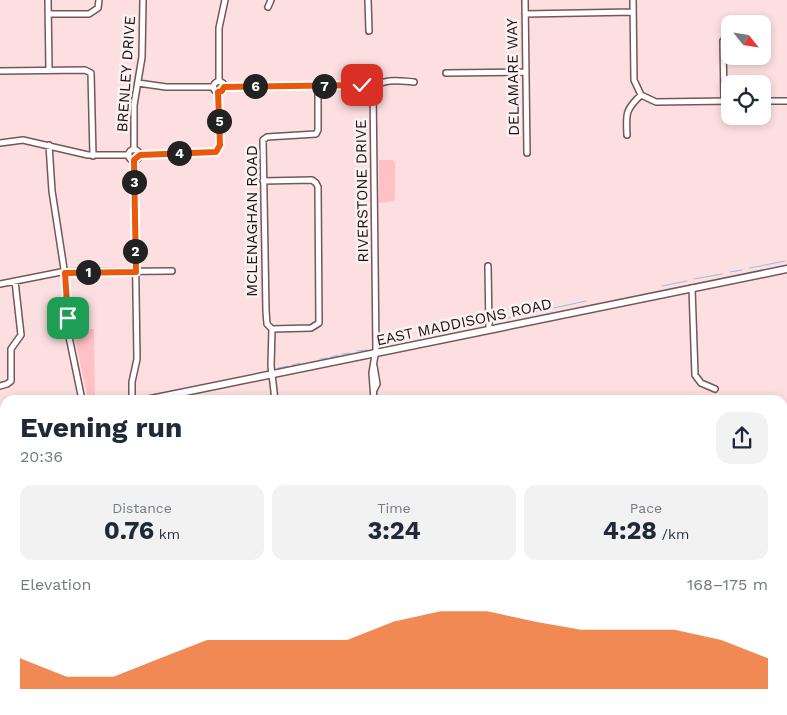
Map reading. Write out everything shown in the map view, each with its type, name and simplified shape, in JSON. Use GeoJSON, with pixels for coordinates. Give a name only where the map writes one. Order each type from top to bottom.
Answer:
{"type":"FeatureCollection","features":[{"type":"Feature","properties":{"kind":"street"},"geometry":{"type":"LineString","coordinates":[[48,0],[49,70]]}},
{"type":"Feature","properties":{"kind":"street"},"geometry":{"type":"LineString","coordinates":[[49,14],[92,13],[98,8],[99,0]]}},
{"type":"Feature","properties":{"kind":"street","name":"BRENLEY DRIVE"},"geometry":{"type":"LineString","coordinates":[[134,150],[134,105],[142,56],[143,0]]}},
{"type":"Feature","properties":{"kind":"street"},"geometry":{"type":"LineString","coordinates":[[213,87],[218,81],[219,28],[225,0]]}},
{"type":"Feature","properties":{"kind":"street"},"geometry":{"type":"LineString","coordinates":[[268,7],[271,0]]}},
{"type":"Feature","properties":{"kind":"street"},"geometry":{"type":"LineString","coordinates":[[368,0],[369,31]]}},
{"type":"Feature","properties":{"kind":"street","name":"DELAMARE WAY"},"geometry":{"type":"LineString","coordinates":[[525,0],[527,153]]}},
{"type":"Feature","properties":{"kind":"street"},"geometry":{"type":"LineString","coordinates":[[633,0],[634,80],[641,95],[656,102],[721,101]]}},
{"type":"Feature","properties":{"kind":"street"},"geometry":{"type":"LineString","coordinates":[[525,14],[633,12]]}},
{"type":"Feature","properties":{"kind":"street"},"geometry":{"type":"LineString","coordinates":[[0,71],[85,70],[92,75],[93,156]]}},
{"type":"Feature","properties":{"kind":"street"},"geometry":{"type":"LineString","coordinates":[[446,73],[525,72]]}},
{"type":"Feature","properties":{"kind":"street"},"geometry":{"type":"LineString","coordinates":[[218,81],[224,87],[367,85],[372,88],[378,84],[388,82],[414,82]]}},
{"type":"Feature","properties":{"kind":"street"},"geometry":{"type":"LineString","coordinates":[[134,160],[140,155],[216,152],[220,145],[218,92],[213,87],[166,87],[138,83]]}},
{"type":"Feature","properties":{"kind":"street","name":"MCLENAGHAN ROAD"},"geometry":{"type":"LineString","coordinates":[[274,395],[272,374],[272,329],[268,324],[266,311],[264,139],[270,136],[313,136],[318,133],[318,86]]}},
{"type":"Feature","properties":{"kind":"street"},"geometry":{"type":"LineString","coordinates":[[218,92],[222,91],[224,87]]}},
{"type":"Feature","properties":{"kind":"street","name":"RIVERSTONE DRIVE"},"geometry":{"type":"LineString","coordinates":[[372,88],[375,353],[372,378],[374,395]]}},
{"type":"Feature","properties":{"kind":"street"},"geometry":{"type":"LineString","coordinates":[[627,135],[626,113],[641,95]]}},
{"type":"Feature","properties":{"kind":"street"},"geometry":{"type":"LineString","coordinates":[[771,101],[787,100]]}},
{"type":"Feature","properties":{"kind":"street"},"geometry":{"type":"LineString","coordinates":[[0,143],[23,140],[93,156],[129,155],[134,150],[140,155]]}},
{"type":"Feature","properties":{"kind":"street"},"geometry":{"type":"LineString","coordinates":[[49,145],[51,184],[65,273],[68,332],[81,395]]}},
{"type":"Feature","properties":{"kind":"street"},"geometry":{"type":"LineString","coordinates":[[129,155],[134,160],[136,272],[137,359],[132,382],[132,395]]}},
{"type":"Feature","properties":{"kind":"street"},"geometry":{"type":"LineString","coordinates":[[263,181],[312,180],[318,187],[319,323],[312,328],[272,329]]}},
{"type":"Feature","properties":{"kind":"street"},"geometry":{"type":"LineString","coordinates":[[488,266],[490,330]]}},
{"type":"Feature","properties":{"kind":"street","name":"EAST MADDISONS ROAD"},"geometry":{"type":"LineString","coordinates":[[183,395],[272,374],[787,269]]}},
{"type":"Feature","properties":{"kind":"street"},"geometry":{"type":"LineString","coordinates":[[0,284],[65,273],[172,271]]}},
{"type":"Feature","properties":{"kind":"street"},"geometry":{"type":"LineString","coordinates":[[0,386],[11,381],[11,349],[21,335],[14,281]]}},
{"type":"Feature","properties":{"kind":"street"},"geometry":{"type":"LineString","coordinates":[[692,288],[695,375],[698,382],[715,389]]}},
{"type":"Feature","properties":{"kind":"shaded area"},"geometry":{"type":"Polygon","coordinates":[[[379,160],[393,160],[395,162],[395,201],[379,203],[379,160]]]}},
{"type":"Feature","properties":{"kind":"shaded area"},"geometry":{"type":"Polygon","coordinates":[[[73,329],[94,329],[95,395],[87,395],[73,329]]]}},
{"type":"Feature","properties":{"kind":"waterway"},"geometry":{"type":"LineString","coordinates":[[750,268],[785,261]]}},
{"type":"Feature","properties":{"kind":"waterway"},"geometry":{"type":"LineString","coordinates":[[730,272],[742,270]]}},
{"type":"Feature","properties":{"kind":"waterway"},"geometry":{"type":"LineString","coordinates":[[694,279],[722,274]]}},
{"type":"Feature","properties":{"kind":"waterway"},"geometry":{"type":"LineString","coordinates":[[662,286],[687,281]]}},
{"type":"Feature","properties":{"kind":"waterway"},"geometry":{"type":"LineString","coordinates":[[554,308],[586,301]]}},
{"type":"Feature","properties":{"kind":"waterway"},"geometry":{"type":"LineString","coordinates":[[519,315],[550,309]]}},
{"type":"Feature","properties":{"kind":"waterway"},"geometry":{"type":"LineString","coordinates":[[509,318],[513,317]]}},
{"type":"Feature","properties":{"kind":"waterway"},"geometry":{"type":"LineString","coordinates":[[491,321],[505,318]]}},
{"type":"Feature","properties":{"kind":"waterway"},"geometry":{"type":"LineString","coordinates":[[456,328],[486,322]]}},
{"type":"Feature","properties":{"kind":"waterway"},"geometry":{"type":"LineString","coordinates":[[443,333],[453,329]]}},
{"type":"Feature","properties":{"kind":"waterway"},"geometry":{"type":"LineString","coordinates":[[357,351],[367,350]]}},
{"type":"Feature","properties":{"kind":"waterway"},"geometry":{"type":"LineString","coordinates":[[342,354],[350,353]]}},
{"type":"Feature","properties":{"kind":"waterway"},"geometry":{"type":"LineString","coordinates":[[331,357],[338,355]]}},
{"type":"Feature","properties":{"kind":"waterway"},"geometry":{"type":"LineString","coordinates":[[320,359],[327,358]]}},
{"type":"Feature","properties":{"kind":"waterway"},"geometry":{"type":"LineString","coordinates":[[292,365],[300,363]]}},
{"type":"Feature","properties":{"kind":"waterway"},"geometry":{"type":"LineString","coordinates":[[278,368],[288,366]]}},
{"type":"Feature","properties":{"kind":"route"},"geometry":{"type":"LineString","coordinates":[[68,318],[65,273],[136,272],[134,160],[140,155],[216,152],[220,145],[218,92],[222,91],[224,87],[362,85]]}}]}
